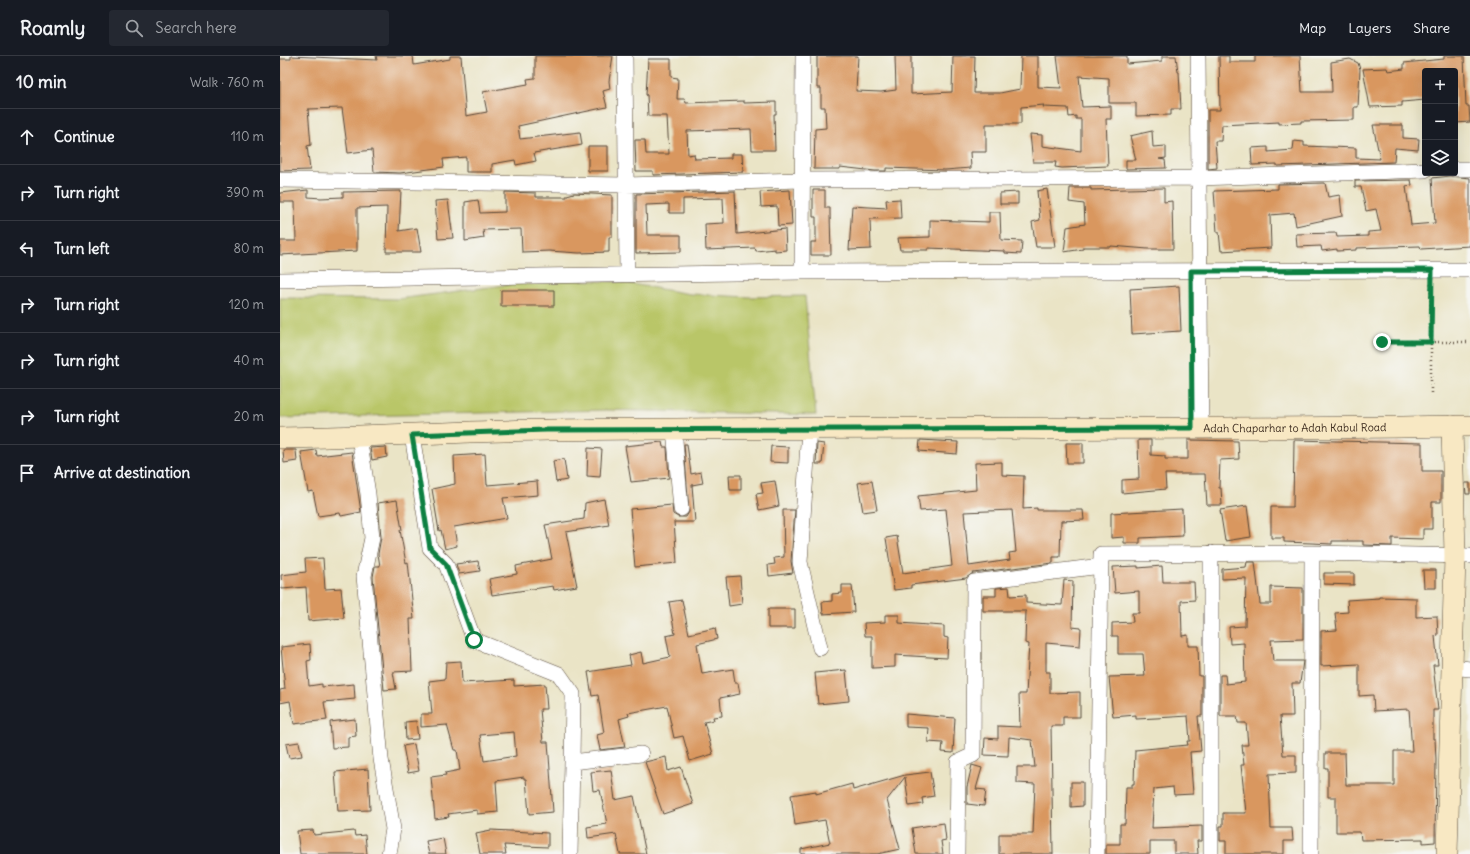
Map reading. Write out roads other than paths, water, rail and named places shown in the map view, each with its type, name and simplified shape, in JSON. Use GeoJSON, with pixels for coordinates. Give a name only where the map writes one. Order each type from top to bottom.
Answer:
{"type":"FeatureCollection","features":[{"type":"Feature","properties":{"kind":"main road","name":"Adah Chaparhar to Adah Kabul Road"},"geometry":{"type":"LineString","coordinates":[[280,438],[359,437],[546,430],[1461,426]]}},
{"type":"Feature","properties":{"kind":"main road"},"geometry":{"type":"LineString","coordinates":[[1447,854],[1461,668],[1461,426]]}},
{"type":"Feature","properties":{"kind":"street"},"geometry":{"type":"LineString","coordinates":[[625,56],[627,274]]}},
{"type":"Feature","properties":{"kind":"street"},"geometry":{"type":"LineString","coordinates":[[802,272],[803,56]]}},
{"type":"Feature","properties":{"kind":"street"},"geometry":{"type":"LineString","coordinates":[[1190,56],[1194,178],[1196,428]]}},
{"type":"Feature","properties":{"kind":"street"},"geometry":{"type":"LineString","coordinates":[[1194,178],[1198,56]]}},
{"type":"Feature","properties":{"kind":"street"},"geometry":{"type":"LineString","coordinates":[[1458,169],[1470,169]]}},
{"type":"Feature","properties":{"kind":"street"},"geometry":{"type":"LineString","coordinates":[[280,180],[626,185],[802,180],[1194,178],[1422,170]]}},
{"type":"Feature","properties":{"kind":"street"},"geometry":{"type":"LineString","coordinates":[[280,280],[802,272],[1470,270]]}},
{"type":"Feature","properties":{"kind":"street"},"geometry":{"type":"LineString","coordinates":[[674,429],[681,509]]}},
{"type":"Feature","properties":{"kind":"street"},"geometry":{"type":"LineString","coordinates":[[809,429],[800,562],[820,648]]}},
{"type":"Feature","properties":{"kind":"street"},"geometry":{"type":"LineString","coordinates":[[412,435],[430,548],[446,564],[474,640],[559,674],[573,694],[570,854]]}},
{"type":"Feature","properties":{"kind":"street"},"geometry":{"type":"LineString","coordinates":[[359,437],[368,494],[372,538],[364,576],[382,759],[393,829],[389,854]]}},
{"type":"Feature","properties":{"kind":"street"},"geometry":{"type":"LineString","coordinates":[[1311,854],[1312,553]]}},
{"type":"Feature","properties":{"kind":"street"},"geometry":{"type":"LineString","coordinates":[[1097,854],[1101,554],[1312,553],[1462,556]]}},
{"type":"Feature","properties":{"kind":"street"},"geometry":{"type":"LineString","coordinates":[[1211,554],[1211,854]]}},
{"type":"Feature","properties":{"kind":"street"},"geometry":{"type":"LineString","coordinates":[[957,854],[958,762],[974,755],[974,582],[1101,566]]}},
{"type":"Feature","properties":{"kind":"street"},"geometry":{"type":"LineString","coordinates":[[572,762],[641,754]]}}]}
